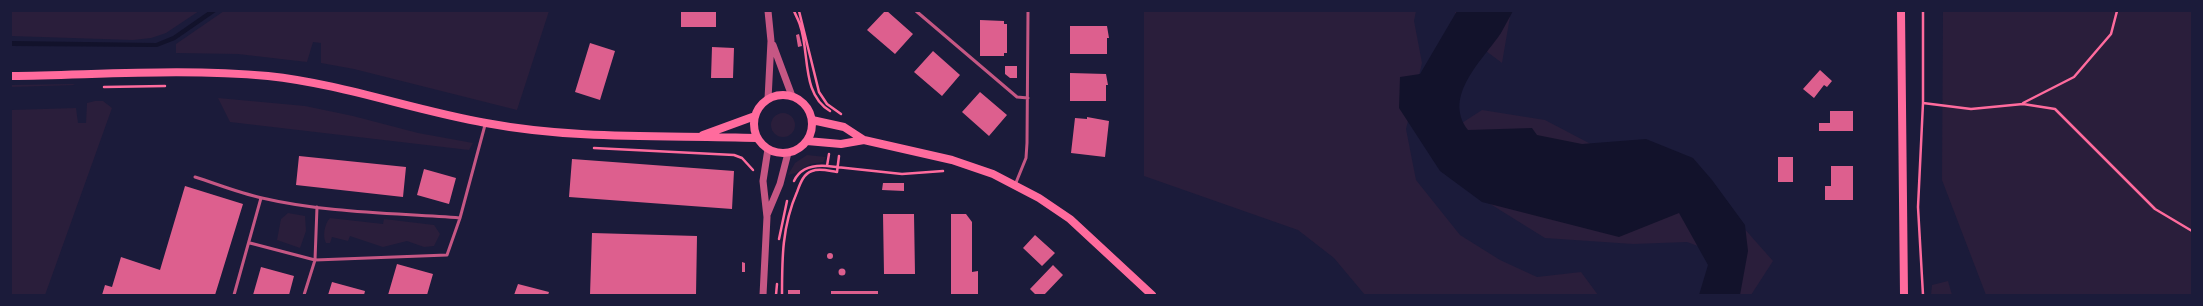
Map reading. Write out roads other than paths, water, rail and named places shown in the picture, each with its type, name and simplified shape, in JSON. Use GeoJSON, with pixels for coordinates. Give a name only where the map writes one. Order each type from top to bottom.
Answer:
{"type":"FeatureCollection","features":[{"type":"Feature","properties":{"kind":"main road"},"geometry":{"type":"LineString","coordinates":[[1901,11],[1904,295]]}},
{"type":"Feature","properties":{"kind":"main road"},"geometry":{"type":"LineString","coordinates":[[11,76],[196,73],[275,77],[353,90],[486,123],[526,130],[602,136],[700,136],[757,138]]}},
{"type":"Feature","properties":{"kind":"main road"},"geometry":{"type":"LineString","coordinates":[[780,95],[792,96],[802,101],[809,110],[812,120],[812,131],[807,141],[798,149],[788,153],[768,149],[757,138],[754,127],[755,116],[760,106],[768,99],[780,95]]}},
{"type":"Feature","properties":{"kind":"main road"},"geometry":{"type":"LineString","coordinates":[[700,136],[755,116]]}},
{"type":"Feature","properties":{"kind":"main road"},"geometry":{"type":"LineString","coordinates":[[812,120],[844,127],[864,140],[952,160],[993,174],[1015,185],[1039,198],[1070,219],[1152,295]]}},
{"type":"Feature","properties":{"kind":"main road"},"geometry":{"type":"LineString","coordinates":[[807,141],[841,144],[864,140]]}},
{"type":"Feature","properties":{"kind":"street"},"geometry":{"type":"LineString","coordinates":[[768,11],[771,41],[768,99]]}},
{"type":"Feature","properties":{"kind":"street"},"geometry":{"type":"LineString","coordinates":[[771,41],[792,96]]}},
{"type":"Feature","properties":{"kind":"street"},"geometry":{"type":"LineString","coordinates":[[763,295],[766,218],[763,181],[768,149]]}},
{"type":"Feature","properties":{"kind":"street"},"geometry":{"type":"LineString","coordinates":[[766,218],[780,184],[788,153]]}},
{"type":"Feature","properties":{"kind":"lane"},"geometry":{"type":"LineString","coordinates":[[916,11],[1017,97],[1028,98]]}},
{"type":"Feature","properties":{"kind":"lane"},"geometry":{"type":"LineString","coordinates":[[1015,185],[1026,158],[1028,11]]}},
{"type":"Feature","properties":{"kind":"lane"},"geometry":{"type":"LineString","coordinates":[[250,243],[315,260],[447,255],[460,218],[486,123]]}},
{"type":"Feature","properties":{"kind":"lane"},"geometry":{"type":"LineString","coordinates":[[195,177],[261,198],[316,207],[460,218]]}},
{"type":"Feature","properties":{"kind":"lane"},"geometry":{"type":"LineString","coordinates":[[234,295],[250,243],[261,198]]}},
{"type":"Feature","properties":{"kind":"lane"},"geometry":{"type":"LineString","coordinates":[[304,295],[315,260],[316,207]]}}]}
